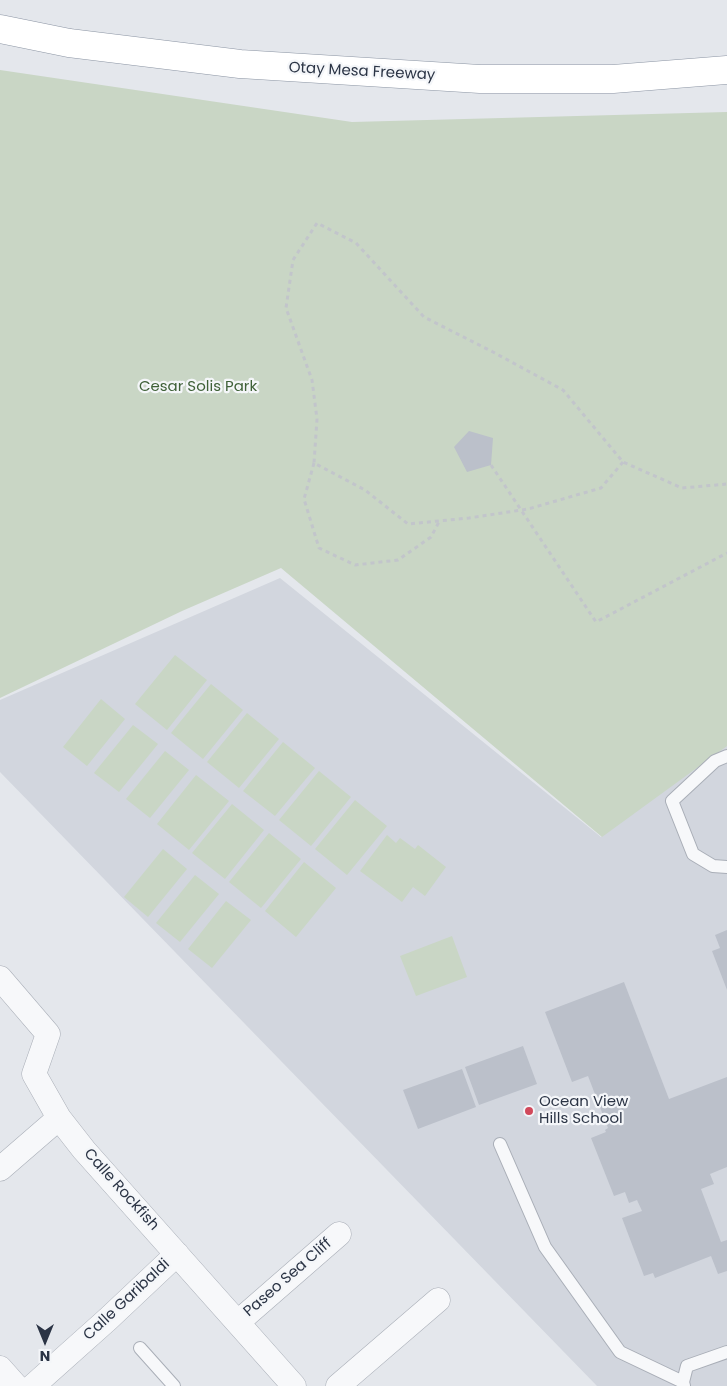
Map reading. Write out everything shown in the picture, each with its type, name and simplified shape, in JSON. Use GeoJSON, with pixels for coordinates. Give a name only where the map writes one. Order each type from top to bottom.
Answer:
{"type":"FeatureCollection","features":[{"type":"Feature","properties":{"kind":"highway","name":"Otay Mesa Freeway"},"geometry":{"type":"LineString","coordinates":[[0,29],[69,43],[240,64],[480,79],[613,79],[727,70]]}},
{"type":"Feature","properties":{"kind":"street","name":"Calle Rockfish"},"geometry":{"type":"LineString","coordinates":[[0,978],[48,1034],[34,1074],[59,1118],[84,1150],[294,1386]]}},
{"type":"Feature","properties":{"kind":"street"},"geometry":{"type":"LineString","coordinates":[[0,1169],[59,1118]]}},
{"type":"Feature","properties":{"kind":"street","name":"Paseo Sea Cliff"},"geometry":{"type":"LineString","coordinates":[[238,1322],[339,1234]]}},
{"type":"Feature","properties":{"kind":"street","name":"Calle Garibaldi"},"geometry":{"type":"LineString","coordinates":[[33,1386],[177,1254]]}},
{"type":"Feature","properties":{"kind":"street"},"geometry":{"type":"LineString","coordinates":[[338,1386],[438,1300]]}},
{"type":"Feature","properties":{"kind":"street"},"geometry":{"type":"LineString","coordinates":[[0,1368],[16,1386]]}},
{"type":"Feature","properties":{"kind":"lane"},"geometry":{"type":"LineString","coordinates":[[727,756],[715,761],[672,801],[693,854],[713,866],[727,867]]}},
{"type":"Feature","properties":{"kind":"lane"},"geometry":{"type":"LineString","coordinates":[[500,1144],[544,1247],[620,1352],[683,1384],[688,1366],[727,1352]]}},
{"type":"Feature","properties":{"kind":"lane"},"geometry":{"type":"LineString","coordinates":[[140,1348],[174,1386]]}},
{"type":"Feature","properties":{"kind":"path"},"geometry":{"type":"LineString","coordinates":[[440,520],[431,537],[398,560],[355,565],[320,548],[304,499],[314,463],[317,420],[312,380],[286,308],[293,260],[317,224],[356,243],[424,317],[563,390],[623,462],[682,488],[727,484]]}},
{"type":"Feature","properties":{"kind":"path"},"geometry":{"type":"LineString","coordinates":[[314,463],[365,490],[408,524],[528,509],[601,488],[623,462]]}},
{"type":"Feature","properties":{"kind":"path"},"geometry":{"type":"LineString","coordinates":[[490,465],[596,622],[727,553]]}},
{"type":"Feature","properties":{"kind":"shaded area","name":"Ocean View Hills School"},"geometry":{"type":"Polygon","coordinates":[[[280,578],[601,837],[727,738],[727,1386],[597,1386],[0,772],[0,700],[280,578]]]}},
{"type":"Feature","properties":{"kind":"green space","name":"Cesar Solis Park"},"geometry":{"type":"Polygon","coordinates":[[[0,70],[352,122],[727,112],[727,746],[602,837],[281,568],[182,611],[0,698],[0,70]]]}},
{"type":"Feature","properties":{"kind":"green space"},"geometry":{"type":"Polygon","coordinates":[[[175,655],[207,680],[167,730],[135,704],[175,655]]]}},
{"type":"Feature","properties":{"kind":"green space"},"geometry":{"type":"Polygon","coordinates":[[[211,684],[243,710],[203,759],[171,733],[211,684]]]}},
{"type":"Feature","properties":{"kind":"green space"},"geometry":{"type":"Polygon","coordinates":[[[101,699],[125,719],[87,766],[63,747],[101,699]]]}},
{"type":"Feature","properties":{"kind":"green space"},"geometry":{"type":"Polygon","coordinates":[[[247,713],[279,739],[239,788],[207,762],[247,713]]]}},
{"type":"Feature","properties":{"kind":"green space"},"geometry":{"type":"Polygon","coordinates":[[[133,725],[158,744],[119,792],[94,773],[133,725]]]}},
{"type":"Feature","properties":{"kind":"green space"},"geometry":{"type":"Polygon","coordinates":[[[283,742],[315,768],[275,816],[243,791],[283,742]]]}},
{"type":"Feature","properties":{"kind":"green space"},"geometry":{"type":"Polygon","coordinates":[[[165,751],[189,770],[150,818],[126,799],[165,751]]]}},
{"type":"Feature","properties":{"kind":"green space"},"geometry":{"type":"Polygon","coordinates":[[[319,771],[351,797],[311,846],[279,820],[319,771]]]}},
{"type":"Feature","properties":{"kind":"green space"},"geometry":{"type":"Polygon","coordinates":[[[196,775],[229,801],[189,850],[157,824],[196,775]]]}},
{"type":"Feature","properties":{"kind":"green space"},"geometry":{"type":"Polygon","coordinates":[[[355,800],[387,826],[347,875],[315,849],[355,800]]]}},
{"type":"Feature","properties":{"kind":"green space"},"geometry":{"type":"Polygon","coordinates":[[[232,804],[264,830],[225,879],[192,853],[232,804]]]}},
{"type":"Feature","properties":{"kind":"green space"},"geometry":{"type":"Polygon","coordinates":[[[269,833],[301,859],[261,908],[229,882],[269,833]]]}},
{"type":"Feature","properties":{"kind":"green space"},"geometry":{"type":"Polygon","coordinates":[[[387,835],[396,843],[400,838],[415,849],[418,845],[446,867],[425,896],[413,887],[402,902],[360,871],[387,835]]]}},
{"type":"Feature","properties":{"kind":"green space"},"geometry":{"type":"Polygon","coordinates":[[[163,849],[187,869],[148,917],[124,897],[163,849]]]}},
{"type":"Feature","properties":{"kind":"green space"},"geometry":{"type":"Polygon","coordinates":[[[304,862],[336,888],[296,937],[265,911],[304,862]]]}},
{"type":"Feature","properties":{"kind":"green space"},"geometry":{"type":"Polygon","coordinates":[[[195,875],[219,894],[180,942],[156,923],[195,875]]]}},
{"type":"Feature","properties":{"kind":"green space"},"geometry":{"type":"Polygon","coordinates":[[[226,901],[251,920],[212,968],[188,949],[226,901]]]}},
{"type":"Feature","properties":{"kind":"green space"},"geometry":{"type":"Polygon","coordinates":[[[452,936],[467,977],[416,996],[400,956],[452,936]]]}},
{"type":"Feature","properties":{"kind":"building"},"geometry":{"type":"Polygon","coordinates":[[[469,431],[493,438],[491,465],[467,472],[454,447],[469,431]]]}},
{"type":"Feature","properties":{"kind":"building"},"geometry":{"type":"Polygon","coordinates":[[[727,930],[727,990],[712,951],[720,948],[715,935],[727,930]]]}},
{"type":"Feature","properties":{"kind":"building"},"geometry":{"type":"Polygon","coordinates":[[[624,982],[669,1099],[727,1077],[727,1167],[710,1174],[714,1184],[701,1189],[721,1242],[727,1240],[727,1271],[718,1274],[711,1256],[655,1278],[653,1273],[644,1276],[622,1218],[642,1211],[637,1200],[629,1203],[625,1192],[614,1196],[591,1138],[606,1132],[605,1130],[608,1128],[588,1076],[572,1082],[545,1012],[624,982]]]}},
{"type":"Feature","properties":{"kind":"building"},"geometry":{"type":"Polygon","coordinates":[[[523,1046],[537,1084],[479,1105],[465,1067],[523,1046]]]}},
{"type":"Feature","properties":{"kind":"building"},"geometry":{"type":"Polygon","coordinates":[[[462,1069],[476,1107],[418,1129],[403,1090],[462,1069]]]}},
{"type":"Feature","properties":{"kind":"place","name":"Ocean View Hills School"},"geometry":{"type":"Point","coordinates":[529,1111]}}]}
